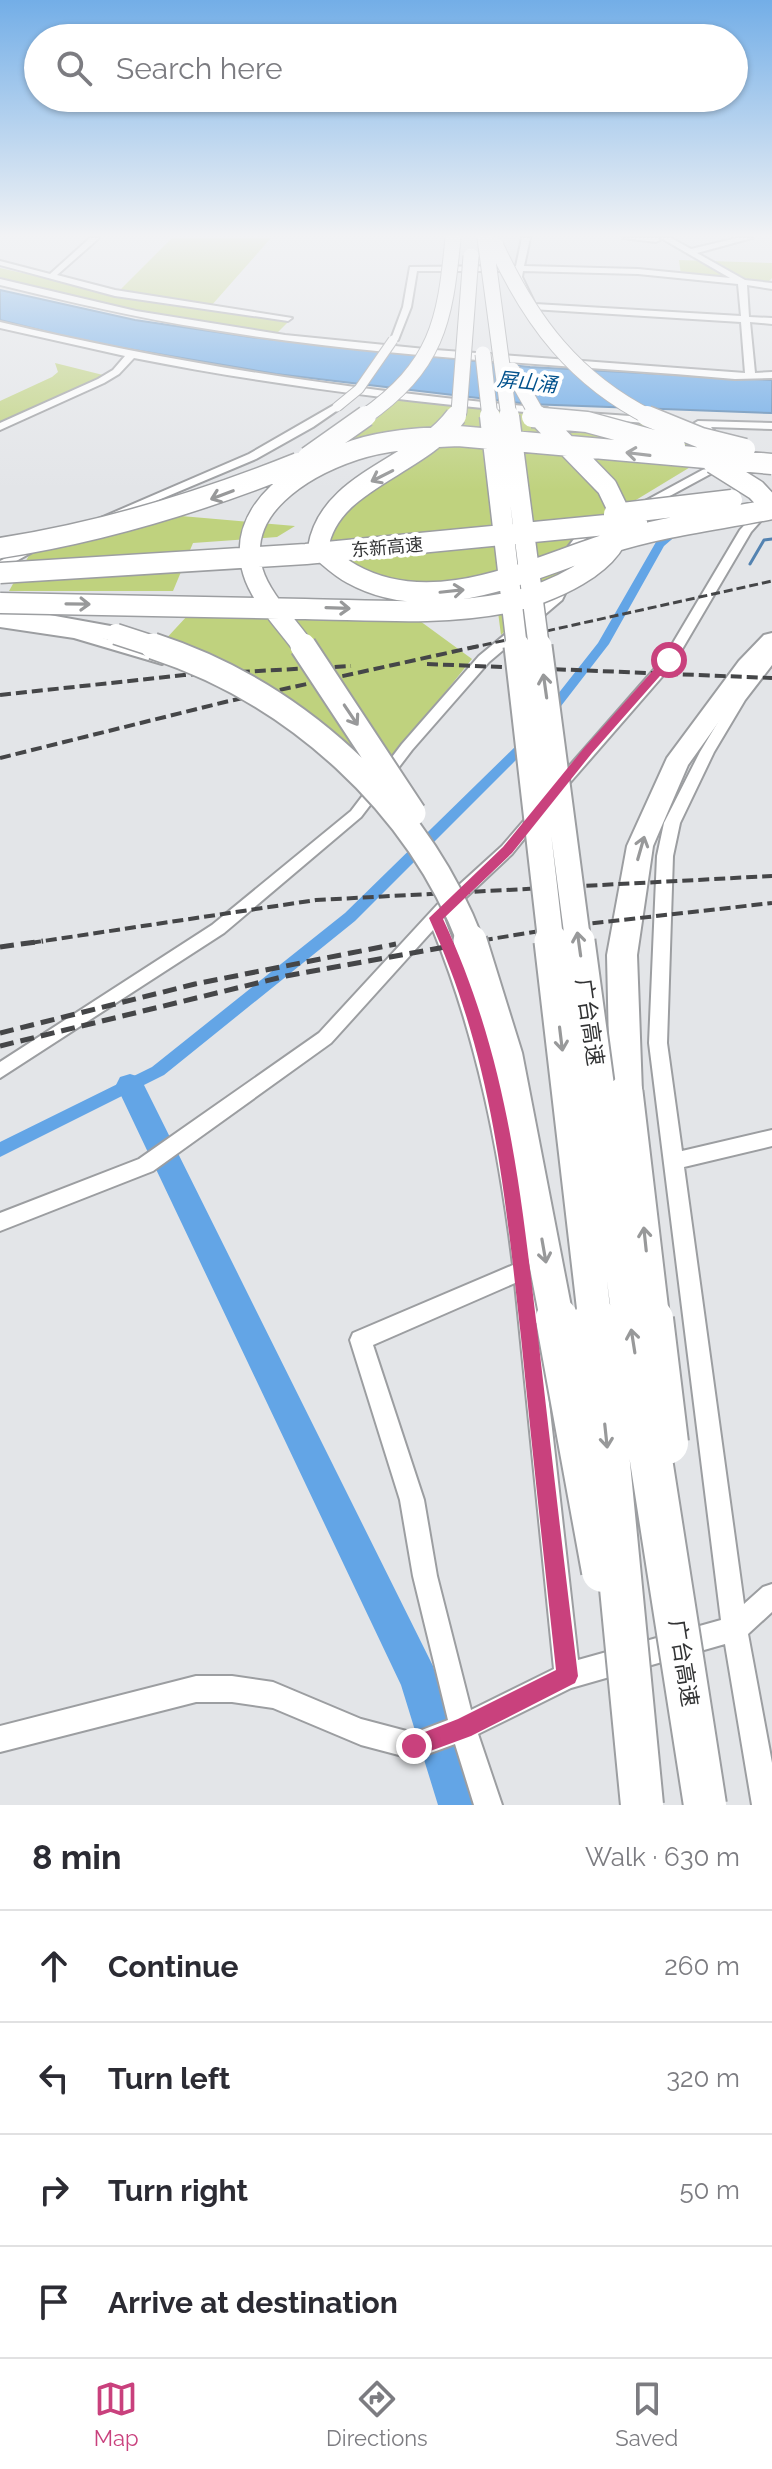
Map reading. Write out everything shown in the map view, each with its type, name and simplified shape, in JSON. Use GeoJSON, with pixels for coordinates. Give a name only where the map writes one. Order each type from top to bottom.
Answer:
{"type":"FeatureCollection","features":[{"type":"Feature","properties":{"kind":"highway"},"geometry":{"type":"LineString","coordinates":[[294,465],[373,411],[422,364],[440,322]]}},
{"type":"Feature","properties":{"kind":"highway"},"geometry":{"type":"LineString","coordinates":[[467,322],[459,412],[446,432],[422,453],[348,495],[324,518],[317,530],[318,548],[340,570],[375,585],[405,591],[452,592],[521,576],[633,537],[772,506]]}},
{"type":"Feature","properties":{"kind":"highway","name":"广台高速"},"geometry":{"type":"LineString","coordinates":[[483,322],[594,1311],[642,1805]]}},
{"type":"Feature","properties":{"kind":"highway","name":"广台高速"},"geometry":{"type":"LineString","coordinates":[[496,322],[625,1294],[705,1805]]}},
{"type":"Feature","properties":{"kind":"highway"},"geometry":{"type":"LineString","coordinates":[[537,322],[555,347],[601,392],[630,411],[674,430],[772,454]]}},
{"type":"Feature","properties":{"kind":"highway"},"geometry":{"type":"LineString","coordinates":[[0,603],[441,611],[491,605],[568,583],[613,543],[622,528],[622,515],[601,479],[529,405],[506,358],[500,335]]}},
{"type":"Feature","properties":{"kind":"highway"},"geometry":{"type":"LineString","coordinates":[[0,548],[89,534],[153,518],[242,488],[370,435],[416,423],[475,417],[559,418],[643,435],[686,451],[737,476],[772,506]]}},
{"type":"Feature","properties":{"kind":"highway"},"geometry":{"type":"LineString","coordinates":[[443,906],[435,856],[411,808],[331,685],[257,583],[251,568],[249,542],[266,505],[286,485],[327,461],[388,444],[434,438],[513,438],[663,457],[772,464]]}},
{"type":"Feature","properties":{"kind":"highway","name":"东新高速"},"geometry":{"type":"LineString","coordinates":[[0,564],[393,535],[772,495]]}},
{"type":"Feature","properties":{"kind":"highway","name":"东新高速"},"geometry":{"type":"LineString","coordinates":[[0,573],[430,543],[772,506]]}},
{"type":"Feature","properties":{"kind":"highway"},"geometry":{"type":"LineString","coordinates":[[0,613],[116,634],[203,663],[256,692],[332,749],[384,800],[443,906],[480,975],[513,1083],[638,1766]]}},
{"type":"Feature","properties":{"kind":"highway"},"geometry":{"type":"LineString","coordinates":[[695,1735],[653,1306],[626,1092],[622,955],[640,846],[676,764],[747,666],[772,640]]}},
{"type":"Feature","properties":{"kind":"street"},"geometry":{"type":"LineString","coordinates":[[198,322],[446,353],[735,376],[772,375]]}},
{"type":"Feature","properties":{"kind":"street"},"geometry":{"type":"LineString","coordinates":[[0,564],[17,553],[259,455],[300,434],[359,389],[393,340],[401,322]]}},
{"type":"Feature","properties":{"kind":"street"},"geometry":{"type":"LineString","coordinates":[[746,322],[750,374]]}},
{"type":"Feature","properties":{"kind":"street"},"geometry":{"type":"LineString","coordinates":[[0,325],[282,384],[458,406],[772,426]]}},
{"type":"Feature","properties":{"kind":"street"},"geometry":{"type":"LineString","coordinates":[[0,427],[101,381],[116,372],[132,354]]}},
{"type":"Feature","properties":{"kind":"street"},"geometry":{"type":"LineString","coordinates":[[0,1071],[218,929],[356,814],[407,747],[484,659],[558,597],[566,579],[571,551],[581,537],[723,463],[728,454],[703,424]]}},
{"type":"Feature","properties":{"kind":"street"},"geometry":{"type":"LineString","coordinates":[[0,1222],[146,1165],[325,1038],[443,906],[507,850],[588,751],[669,660],[746,530],[772,506]]}},
{"type":"Feature","properties":{"kind":"street"},"geometry":{"type":"LineString","coordinates":[[0,623],[76,634],[202,672],[299,734],[370,796]]}},
{"type":"Feature","properties":{"kind":"street"},"geometry":{"type":"LineString","coordinates":[[766,1805],[735,1629],[658,1043],[665,856],[672,823],[695,773],[739,699],[772,656]]}},
{"type":"Feature","properties":{"kind":"street"},"geometry":{"type":"LineString","coordinates":[[443,906],[461,973],[486,1046],[510,1166],[567,1676]]}},
{"type":"Feature","properties":{"kind":"street"},"geometry":{"type":"LineString","coordinates":[[674,1161],[772,1138]]}},
{"type":"Feature","properties":{"kind":"street"},"geometry":{"type":"LineString","coordinates":[[488,1805],[463,1728],[425,1576],[412,1500],[361,1340],[523,1270]]}},
{"type":"Feature","properties":{"kind":"street"},"geometry":{"type":"LineString","coordinates":[[0,1739],[196,1689],[232,1689],[273,1695],[361,1732],[414,1746],[463,1728],[567,1676],[735,1629],[772,1596]]}},
{"type":"Feature","properties":{"kind":"green space"},"geometry":{"type":"Polygon","coordinates":[[[208,322],[288,322],[277,333],[208,322]]]}},
{"type":"Feature","properties":{"kind":"green space"},"geometry":{"type":"Polygon","coordinates":[[[55,363],[107,376],[0,425],[0,401],[52,377],[58,372],[55,363]]]}},
{"type":"Feature","properties":{"kind":"green space"},"geometry":{"type":"Polygon","coordinates":[[[398,400],[699,426],[710,438],[692,466],[575,537],[564,551],[557,581],[501,635],[495,589],[406,587],[334,558],[325,528],[399,451],[352,440],[398,400]]]}},
{"type":"Feature","properties":{"kind":"green space"},"geometry":{"type":"Polygon","coordinates":[[[181,516],[295,526],[277,537],[193,543],[173,591],[9,591],[32,550],[181,516]]]}},
{"type":"Feature","properties":{"kind":"green space"},"geometry":{"type":"Polygon","coordinates":[[[201,601],[409,613],[472,659],[377,777],[163,642],[201,601]]]}},
{"type":"Feature","properties":{"kind":"water","name":"屏山涌"},"geometry":{"type":"Polygon","coordinates":[[[9,322],[150,322],[250,337],[530,367],[772,380],[772,413],[528,404],[276,374],[87,342],[9,322]]]}},
{"type":"Feature","properties":{"kind":"waterway"},"geometry":{"type":"LineString","coordinates":[[547,716],[603,644],[660,544],[680,528]]}},
{"type":"Feature","properties":{"kind":"waterway"},"geometry":{"type":"LineString","coordinates":[[750,564],[764,540],[772,539]]}},
{"type":"Feature","properties":{"kind":"waterway"},"geometry":{"type":"LineString","coordinates":[[0,1150],[158,1071],[350,917],[527,742]]}},
{"type":"Feature","properties":{"kind":"waterway"},"geometry":{"type":"LineString","coordinates":[[130,1085],[419,1680],[458,1805]]}},
{"type":"Feature","properties":{"kind":"railway"},"geometry":{"type":"LineString","coordinates":[[470,648],[772,581]]}},
{"type":"Feature","properties":{"kind":"railway"},"geometry":{"type":"LineString","coordinates":[[0,758],[225,702],[479,646]]}},
{"type":"Feature","properties":{"kind":"railway"},"geometry":{"type":"LineString","coordinates":[[427,664],[772,678]]}},
{"type":"Feature","properties":{"kind":"railway"},"geometry":{"type":"LineString","coordinates":[[0,695],[184,675],[351,666]]}},
{"type":"Feature","properties":{"kind":"railway"},"geometry":{"type":"LineString","coordinates":[[30,943],[316,900],[772,876]]}},
{"type":"Feature","properties":{"kind":"railway"},"geometry":{"type":"LineString","coordinates":[[475,941],[577,925],[772,903]]}},
{"type":"Feature","properties":{"kind":"railway"},"geometry":{"type":"LineString","coordinates":[[0,947],[43,941]]}},
{"type":"Feature","properties":{"kind":"railway"},"geometry":{"type":"LineString","coordinates":[[0,1046],[286,976],[475,941]]}},
{"type":"Feature","properties":{"kind":"railway"},"geometry":{"type":"LineString","coordinates":[[466,943],[475,941]]}},
{"type":"Feature","properties":{"kind":"railway"},"geometry":{"type":"LineString","coordinates":[[0,1033],[195,984],[396,944]]}},
{"type":"Feature","properties":{"kind":"route"},"geometry":{"type":"LineString","coordinates":[[414,1746],[463,1728],[567,1676],[510,1166],[486,1046],[461,973],[436,918],[507,850],[588,751],[669,660]]}}]}
